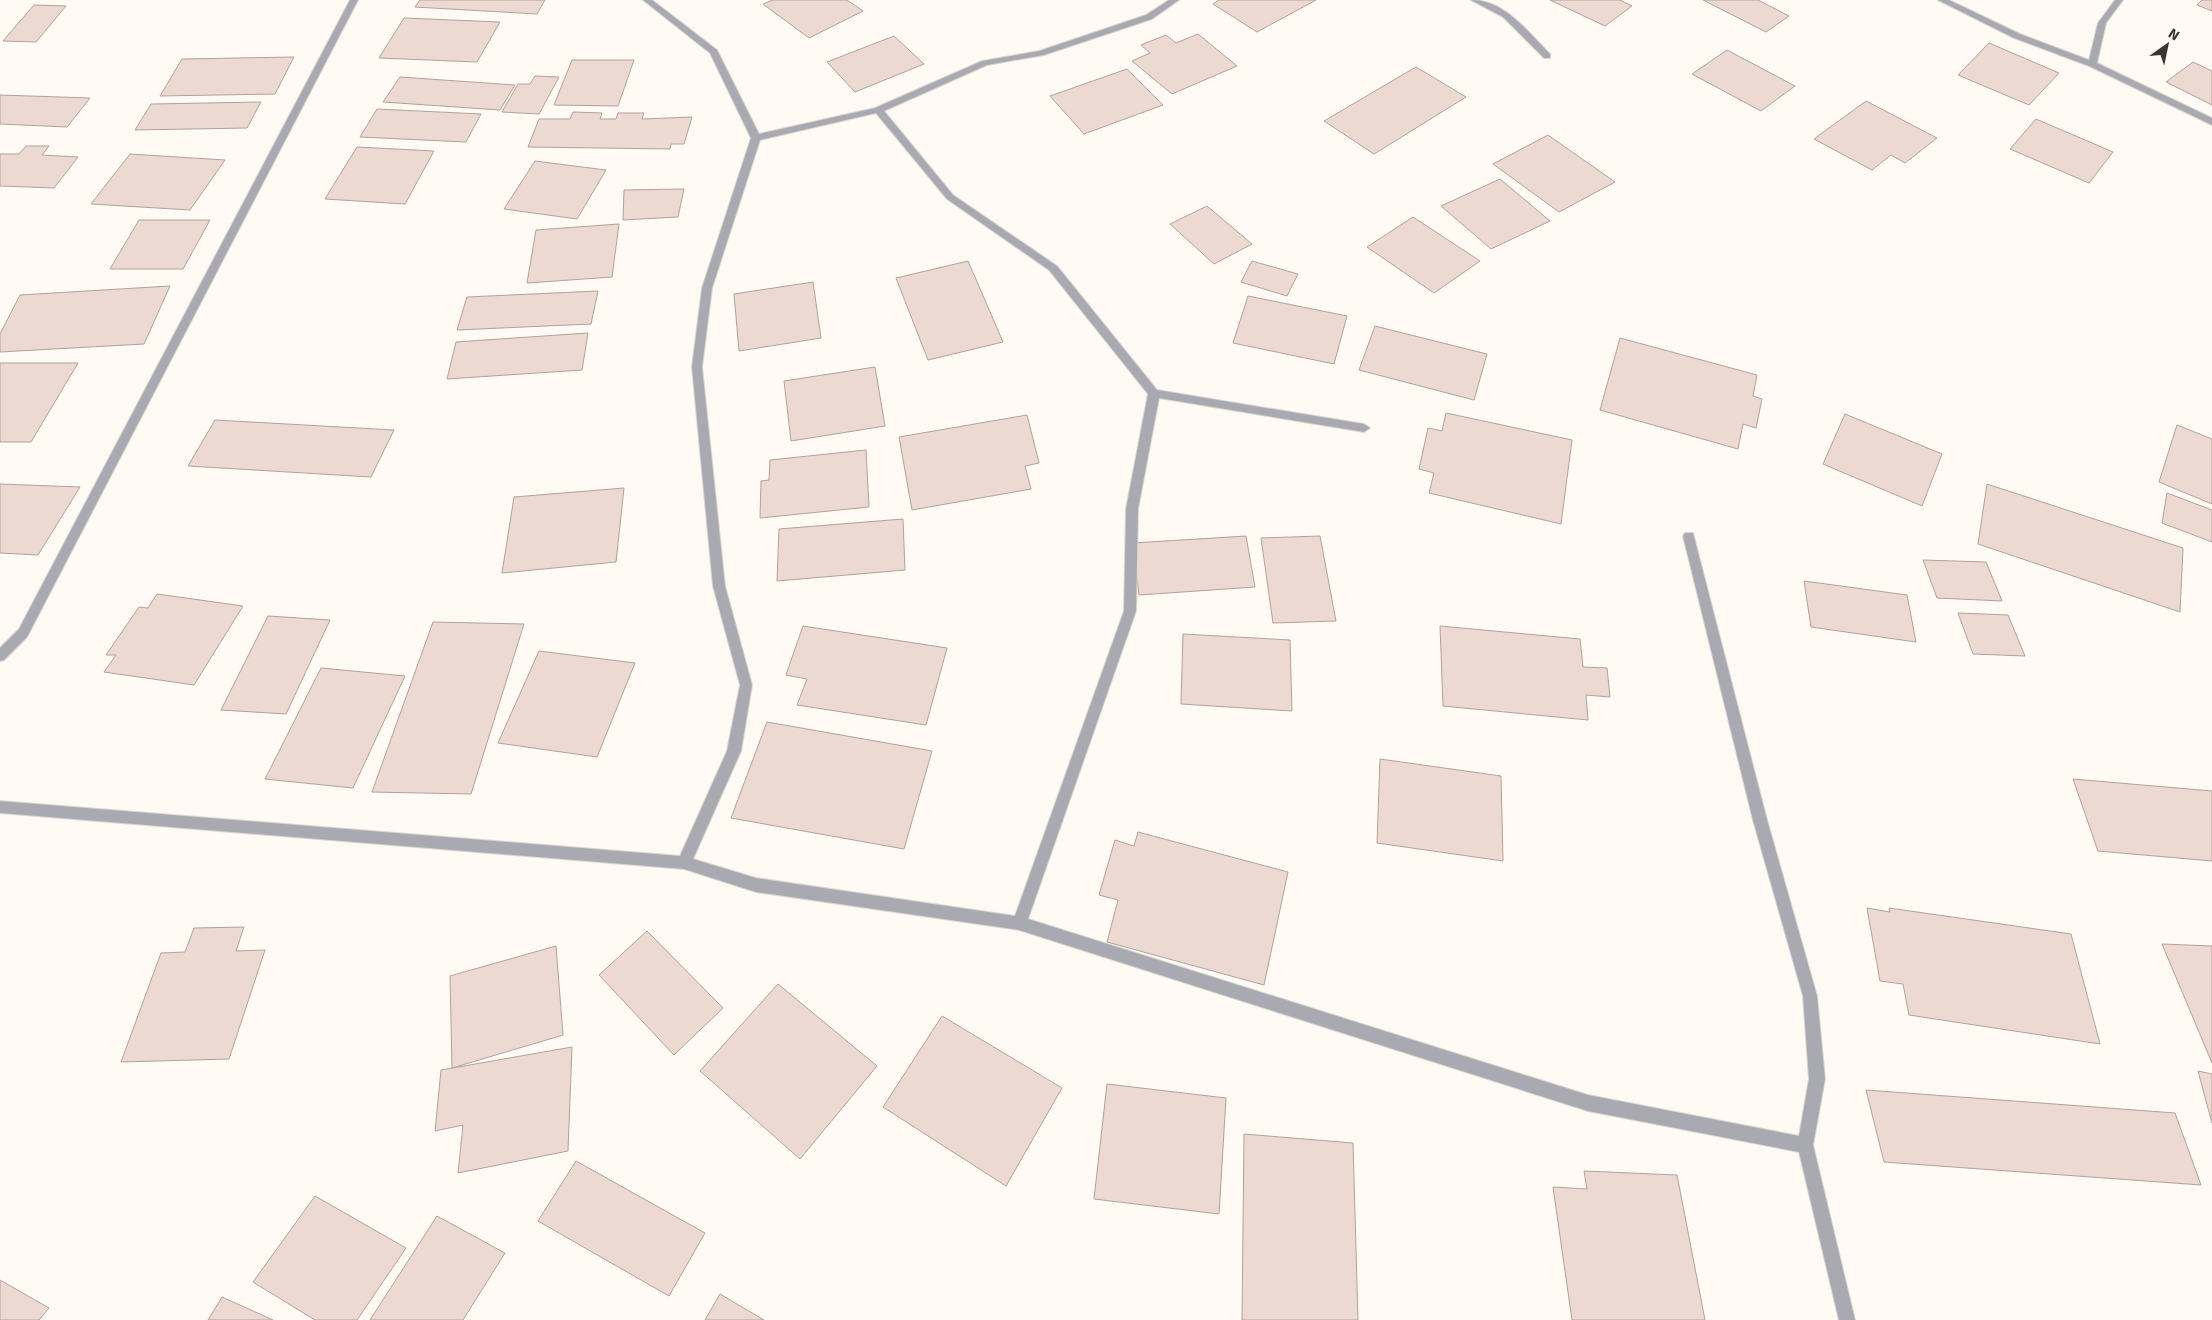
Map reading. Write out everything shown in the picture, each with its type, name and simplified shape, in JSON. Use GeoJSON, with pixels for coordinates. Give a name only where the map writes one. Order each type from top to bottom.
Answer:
{"type":"FeatureCollection","features":[{"type":"Feature","properties":{"kind":"street"},"geometry":{"type":"LineString","coordinates":[[0,656],[23,633],[354,0]]}},
{"type":"Feature","properties":{"kind":"street"},"geometry":{"type":"LineString","coordinates":[[647,0],[714,52],[756,138],[707,288],[696,367],[719,586],[746,685],[734,751],[684,863]]}},
{"type":"Feature","properties":{"kind":"street"},"geometry":{"type":"LineString","coordinates":[[756,138],[878,110],[985,63],[1041,53],[1149,17],[1175,0]]}},
{"type":"Feature","properties":{"kind":"street"},"geometry":{"type":"LineString","coordinates":[[1475,0],[1506,16],[1547,56]]}},
{"type":"Feature","properties":{"kind":"street"},"geometry":{"type":"LineString","coordinates":[[1942,0],[2017,36],[2092,64],[2212,122]]}},
{"type":"Feature","properties":{"kind":"street"},"geometry":{"type":"LineString","coordinates":[[2092,64],[2102,23],[2119,0]]}},
{"type":"Feature","properties":{"kind":"street"},"geometry":{"type":"LineString","coordinates":[[878,110],[950,197],[1053,268],[1154,393],[1364,428]]}},
{"type":"Feature","properties":{"kind":"street"},"geometry":{"type":"LineString","coordinates":[[1020,923],[1130,611],[1132,509],[1154,393]]}},
{"type":"Feature","properties":{"kind":"street"},"geometry":{"type":"LineString","coordinates":[[1689,536],[1760,820],[1810,996],[1816,1079],[1805,1145],[1848,1320]]}},
{"type":"Feature","properties":{"kind":"street"},"geometry":{"type":"LineString","coordinates":[[0,807],[684,863],[756,885],[1020,923],[1588,1103],[1805,1145]]}},
{"type":"Feature","properties":{"kind":"building"},"geometry":{"type":"Polygon","coordinates":[[[420,0],[545,0],[537,14],[415,7],[420,0]]]}},
{"type":"Feature","properties":{"kind":"building"},"geometry":{"type":"Polygon","coordinates":[[[773,0],[847,0],[863,11],[809,38],[763,4],[773,0]]]}},
{"type":"Feature","properties":{"kind":"building"},"geometry":{"type":"Polygon","coordinates":[[[1219,0],[1316,0],[1257,32],[1213,4],[1219,0]]]}},
{"type":"Feature","properties":{"kind":"building"},"geometry":{"type":"Polygon","coordinates":[[[1550,0],[1620,0],[1632,6],[1605,26],[1550,0]]]}},
{"type":"Feature","properties":{"kind":"building"},"geometry":{"type":"Polygon","coordinates":[[[1703,0],[1758,0],[1789,16],[1766,32],[1703,0]]]}},
{"type":"Feature","properties":{"kind":"building"},"geometry":{"type":"Polygon","coordinates":[[[2202,0],[2212,0],[2212,11],[2197,5],[2202,0]]]}},
{"type":"Feature","properties":{"kind":"building"},"geometry":{"type":"Polygon","coordinates":[[[34,5],[66,6],[36,42],[3,41],[34,5]]]}},
{"type":"Feature","properties":{"kind":"building"},"geometry":{"type":"Polygon","coordinates":[[[404,18],[500,22],[477,62],[379,58],[404,18]]]}},
{"type":"Feature","properties":{"kind":"building"},"geometry":{"type":"Polygon","coordinates":[[[1198,34],[1237,66],[1172,94],[1132,61],[1150,53],[1141,45],[1166,35],[1176,43],[1198,34]]]}},
{"type":"Feature","properties":{"kind":"building"},"geometry":{"type":"Polygon","coordinates":[[[894,36],[924,64],[855,92],[827,62],[894,36]]]}},
{"type":"Feature","properties":{"kind":"building"},"geometry":{"type":"Polygon","coordinates":[[[1989,43],[2059,73],[2029,105],[1958,75],[1989,43]]]}},
{"type":"Feature","properties":{"kind":"building"},"geometry":{"type":"Polygon","coordinates":[[[1727,50],[1795,86],[1761,111],[1692,74],[1727,50]]]}},
{"type":"Feature","properties":{"kind":"building"},"geometry":{"type":"Polygon","coordinates":[[[294,57],[275,94],[160,96],[182,59],[294,57]]]}},
{"type":"Feature","properties":{"kind":"building"},"geometry":{"type":"Polygon","coordinates":[[[572,60],[634,60],[618,106],[554,105],[572,60]]]}},
{"type":"Feature","properties":{"kind":"building"},"geometry":{"type":"Polygon","coordinates":[[[2193,62],[2212,71],[2212,105],[2166,82],[2193,62]]]}},
{"type":"Feature","properties":{"kind":"building"},"geometry":{"type":"Polygon","coordinates":[[[1416,67],[1466,97],[1374,154],[1324,121],[1416,67]]]}},
{"type":"Feature","properties":{"kind":"building"},"geometry":{"type":"Polygon","coordinates":[[[1127,69],[1163,105],[1084,134],[1050,96],[1127,69]]]}},
{"type":"Feature","properties":{"kind":"building"},"geometry":{"type":"Polygon","coordinates":[[[535,76],[559,77],[539,114],[502,112],[518,84],[530,84],[535,76]]]}},
{"type":"Feature","properties":{"kind":"building"},"geometry":{"type":"Polygon","coordinates":[[[400,77],[515,85],[500,110],[383,102],[400,77]]]}},
{"type":"Feature","properties":{"kind":"building"},"geometry":{"type":"Polygon","coordinates":[[[0,95],[90,98],[67,127],[0,124],[0,95]]]}},
{"type":"Feature","properties":{"kind":"building"},"geometry":{"type":"Polygon","coordinates":[[[1866,101],[1937,138],[1905,163],[1891,155],[1872,170],[1814,139],[1866,101]]]}},
{"type":"Feature","properties":{"kind":"building"},"geometry":{"type":"Polygon","coordinates":[[[261,102],[247,128],[135,130],[151,104],[261,102]]]}},
{"type":"Feature","properties":{"kind":"building"},"geometry":{"type":"Polygon","coordinates":[[[377,109],[481,114],[466,142],[360,137],[377,109]]]}},
{"type":"Feature","properties":{"kind":"building"},"geometry":{"type":"Polygon","coordinates":[[[573,112],[602,113],[600,119],[616,119],[618,113],[644,113],[642,119],[692,117],[684,144],[671,144],[670,149],[528,147],[539,119],[570,119],[573,112]]]}},
{"type":"Feature","properties":{"kind":"building"},"geometry":{"type":"Polygon","coordinates":[[[2036,119],[2113,152],[2089,183],[2010,149],[2036,119]]]}},
{"type":"Feature","properties":{"kind":"building"},"geometry":{"type":"Polygon","coordinates":[[[1548,135],[1615,182],[1559,212],[1493,164],[1548,135]]]}},
{"type":"Feature","properties":{"kind":"building"},"geometry":{"type":"Polygon","coordinates":[[[26,146],[49,146],[42,155],[78,157],[54,188],[0,186],[0,154],[19,154],[26,146]]]}},
{"type":"Feature","properties":{"kind":"building"},"geometry":{"type":"Polygon","coordinates":[[[357,147],[434,151],[405,204],[325,199],[357,147]]]}},
{"type":"Feature","properties":{"kind":"building"},"geometry":{"type":"Polygon","coordinates":[[[130,154],[225,160],[190,210],[91,204],[130,154]]]}},
{"type":"Feature","properties":{"kind":"building"},"geometry":{"type":"Polygon","coordinates":[[[535,161],[606,170],[577,219],[504,209],[535,161]]]}},
{"type":"Feature","properties":{"kind":"building"},"geometry":{"type":"Polygon","coordinates":[[[1500,179],[1550,221],[1491,249],[1441,206],[1500,179]]]}},
{"type":"Feature","properties":{"kind":"building"},"geometry":{"type":"Polygon","coordinates":[[[684,189],[678,217],[623,220],[624,190],[684,189]]]}},
{"type":"Feature","properties":{"kind":"building"},"geometry":{"type":"Polygon","coordinates":[[[1207,206],[1252,244],[1214,264],[1170,224],[1207,206]]]}},
{"type":"Feature","properties":{"kind":"building"},"geometry":{"type":"Polygon","coordinates":[[[1413,217],[1480,261],[1434,293],[1367,247],[1413,217]]]}},
{"type":"Feature","properties":{"kind":"building"},"geometry":{"type":"Polygon","coordinates":[[[139,220],[210,220],[183,269],[110,269],[139,220]]]}},
{"type":"Feature","properties":{"kind":"building"},"geometry":{"type":"Polygon","coordinates":[[[619,224],[612,277],[527,283],[536,230],[619,224]]]}},
{"type":"Feature","properties":{"kind":"building"},"geometry":{"type":"Polygon","coordinates":[[[968,261],[1003,342],[928,360],[896,278],[968,261]]]}},
{"type":"Feature","properties":{"kind":"building"},"geometry":{"type":"Polygon","coordinates":[[[1252,261],[1298,274],[1287,296],[1241,282],[1252,261]]]}},
{"type":"Feature","properties":{"kind":"building"},"geometry":{"type":"Polygon","coordinates":[[[813,282],[821,338],[739,351],[734,294],[813,282]]]}},
{"type":"Feature","properties":{"kind":"building"},"geometry":{"type":"Polygon","coordinates":[[[170,286],[144,344],[0,352],[0,334],[20,295],[170,286]]]}},
{"type":"Feature","properties":{"kind":"building"},"geometry":{"type":"Polygon","coordinates":[[[598,291],[591,324],[457,330],[467,297],[598,291]]]}},
{"type":"Feature","properties":{"kind":"building"},"geometry":{"type":"Polygon","coordinates":[[[1248,296],[1347,316],[1334,364],[1233,343],[1248,296]]]}},
{"type":"Feature","properties":{"kind":"building"},"geometry":{"type":"Polygon","coordinates":[[[1375,326],[1487,354],[1474,400],[1359,370],[1375,326]]]}},
{"type":"Feature","properties":{"kind":"building"},"geometry":{"type":"Polygon","coordinates":[[[588,333],[582,370],[447,379],[456,342],[588,333]]]}},
{"type":"Feature","properties":{"kind":"building"},"geometry":{"type":"Polygon","coordinates":[[[1620,338],[1757,375],[1753,396],[1762,399],[1756,428],[1743,424],[1738,449],[1600,410],[1620,338]]]}},
{"type":"Feature","properties":{"kind":"building"},"geometry":{"type":"Polygon","coordinates":[[[0,363],[78,363],[31,442],[0,442],[0,363]]]}},
{"type":"Feature","properties":{"kind":"building"},"geometry":{"type":"Polygon","coordinates":[[[875,367],[885,426],[791,441],[784,381],[875,367]]]}},
{"type":"Feature","properties":{"kind":"building"},"geometry":{"type":"Polygon","coordinates":[[[1446,413],[1572,440],[1561,524],[1429,493],[1434,473],[1419,469],[1428,428],[1442,431],[1446,413]]]}},
{"type":"Feature","properties":{"kind":"building"},"geometry":{"type":"Polygon","coordinates":[[[1845,414],[1942,454],[1922,506],[1823,464],[1845,414]]]}},
{"type":"Feature","properties":{"kind":"building"},"geometry":{"type":"Polygon","coordinates":[[[1027,415],[1039,463],[1025,466],[1031,489],[912,510],[899,437],[1027,415]]]}},
{"type":"Feature","properties":{"kind":"building"},"geometry":{"type":"Polygon","coordinates":[[[215,420],[394,430],[371,477],[188,466],[215,420]]]}},
{"type":"Feature","properties":{"kind":"building"},"geometry":{"type":"Polygon","coordinates":[[[2177,425],[2212,439],[2212,504],[2159,482],[2177,425]]]}},
{"type":"Feature","properties":{"kind":"building"},"geometry":{"type":"Polygon","coordinates":[[[866,450],[869,507],[760,518],[761,481],[769,480],[770,460],[866,450]]]}},
{"type":"Feature","properties":{"kind":"building"},"geometry":{"type":"Polygon","coordinates":[[[0,484],[80,487],[38,555],[0,553],[0,484]]]}},
{"type":"Feature","properties":{"kind":"building"},"geometry":{"type":"Polygon","coordinates":[[[1987,484],[2183,548],[2180,612],[1978,544],[1987,484]]]}},
{"type":"Feature","properties":{"kind":"building"},"geometry":{"type":"Polygon","coordinates":[[[624,488],[616,562],[502,573],[514,497],[624,488]]]}},
{"type":"Feature","properties":{"kind":"building"},"geometry":{"type":"Polygon","coordinates":[[[2167,493],[2212,510],[2212,542],[2162,523],[2167,493]]]}},
{"type":"Feature","properties":{"kind":"building"},"geometry":{"type":"Polygon","coordinates":[[[903,519],[905,570],[777,581],[779,529],[903,519]]]}},
{"type":"Feature","properties":{"kind":"building"},"geometry":{"type":"Polygon","coordinates":[[[1246,536],[1255,587],[1139,595],[1133,543],[1246,536]]]}},
{"type":"Feature","properties":{"kind":"building"},"geometry":{"type":"Polygon","coordinates":[[[1320,536],[1336,621],[1273,623],[1261,538],[1320,536]]]}},
{"type":"Feature","properties":{"kind":"building"},"geometry":{"type":"Polygon","coordinates":[[[1923,560],[1986,562],[2002,601],[1937,598],[1923,560]]]}},
{"type":"Feature","properties":{"kind":"building"},"geometry":{"type":"Polygon","coordinates":[[[1804,581],[1907,595],[1916,642],[1811,627],[1804,581]]]}},
{"type":"Feature","properties":{"kind":"building"},"geometry":{"type":"Polygon","coordinates":[[[157,594],[243,606],[194,685],[104,672],[116,655],[106,655],[139,607],[148,608],[157,594]]]}},
{"type":"Feature","properties":{"kind":"building"},"geometry":{"type":"Polygon","coordinates":[[[1958,613],[2008,615],[2025,656],[1973,654],[1958,613]]]}},
{"type":"Feature","properties":{"kind":"building"},"geometry":{"type":"Polygon","coordinates":[[[268,616],[330,620],[286,714],[221,710],[268,616]]]}},
{"type":"Feature","properties":{"kind":"building"},"geometry":{"type":"Polygon","coordinates":[[[433,622],[524,624],[471,794],[372,792],[433,622]]]}},
{"type":"Feature","properties":{"kind":"building"},"geometry":{"type":"Polygon","coordinates":[[[803,626],[947,648],[926,725],[797,705],[807,679],[786,675],[803,626]]]}},
{"type":"Feature","properties":{"kind":"building"},"geometry":{"type":"Polygon","coordinates":[[[1440,626],[1580,639],[1583,667],[1607,668],[1610,697],[1586,695],[1588,720],[1443,706],[1440,626]]]}},
{"type":"Feature","properties":{"kind":"building"},"geometry":{"type":"Polygon","coordinates":[[[1183,634],[1290,640],[1292,711],[1181,704],[1183,634]]]}},
{"type":"Feature","properties":{"kind":"building"},"geometry":{"type":"Polygon","coordinates":[[[539,651],[635,663],[597,757],[498,743],[539,651]]]}},
{"type":"Feature","properties":{"kind":"building"},"geometry":{"type":"Polygon","coordinates":[[[321,668],[405,676],[353,788],[265,779],[321,668]]]}},
{"type":"Feature","properties":{"kind":"building"},"geometry":{"type":"Polygon","coordinates":[[[767,722],[932,751],[904,849],[731,818],[767,722]]]}},
{"type":"Feature","properties":{"kind":"building"},"geometry":{"type":"Polygon","coordinates":[[[1380,759],[1501,776],[1503,861],[1377,843],[1380,759]]]}},
{"type":"Feature","properties":{"kind":"building"},"geometry":{"type":"Polygon","coordinates":[[[2073,779],[2212,791],[2212,861],[2098,851],[2073,779]]]}},
{"type":"Feature","properties":{"kind":"building"},"geometry":{"type":"Polygon","coordinates":[[[1138,832],[1288,872],[1264,985],[1107,942],[1118,900],[1099,895],[1115,840],[1134,846],[1138,832]]]}},
{"type":"Feature","properties":{"kind":"building"},"geometry":{"type":"Polygon","coordinates":[[[1867,908],[1890,912],[1889,908],[2071,934],[2100,1044],[1909,1015],[1903,984],[1880,981],[1867,908]]]}},
{"type":"Feature","properties":{"kind":"building"},"geometry":{"type":"Polygon","coordinates":[[[244,927],[236,951],[265,950],[229,1059],[121,1062],[161,953],[185,952],[194,928],[244,927]]]}},
{"type":"Feature","properties":{"kind":"building"},"geometry":{"type":"Polygon","coordinates":[[[647,931],[723,1008],[674,1055],[599,975],[647,931]]]}},
{"type":"Feature","properties":{"kind":"building"},"geometry":{"type":"Polygon","coordinates":[[[2162,944],[2212,946],[2212,1063],[2162,944]]]}},
{"type":"Feature","properties":{"kind":"building"},"geometry":{"type":"Polygon","coordinates":[[[556,946],[563,1035],[452,1068],[450,976],[556,946]]]}},
{"type":"Feature","properties":{"kind":"building"},"geometry":{"type":"Polygon","coordinates":[[[778,984],[877,1066],[800,1159],[700,1071],[778,984]]]}},
{"type":"Feature","properties":{"kind":"building"},"geometry":{"type":"Polygon","coordinates":[[[942,1016],[1062,1088],[1006,1186],[883,1107],[942,1016]]]}},
{"type":"Feature","properties":{"kind":"building"},"geometry":{"type":"Polygon","coordinates":[[[572,1047],[568,1151],[458,1173],[463,1125],[435,1131],[441,1070],[572,1047]]]}},
{"type":"Feature","properties":{"kind":"building"},"geometry":{"type":"Polygon","coordinates":[[[2198,1071],[2212,1074],[2212,1123],[2198,1071]]]}},
{"type":"Feature","properties":{"kind":"building"},"geometry":{"type":"Polygon","coordinates":[[[1107,1084],[1226,1098],[1219,1214],[1094,1199],[1107,1084]]]}},
{"type":"Feature","properties":{"kind":"building"},"geometry":{"type":"Polygon","coordinates":[[[1866,1090],[2175,1113],[2201,1185],[1884,1162],[1866,1090]]]}},
{"type":"Feature","properties":{"kind":"building"},"geometry":{"type":"Polygon","coordinates":[[[1244,1134],[1353,1143],[1358,1320],[1242,1320],[1244,1134]]]}},
{"type":"Feature","properties":{"kind":"building"},"geometry":{"type":"Polygon","coordinates":[[[576,1161],[705,1233],[669,1296],[538,1221],[576,1161]]]}},
{"type":"Feature","properties":{"kind":"building"},"geometry":{"type":"Polygon","coordinates":[[[1584,1171],[1677,1175],[1705,1320],[1572,1320],[1553,1187],[1587,1189],[1584,1171]]]}},
{"type":"Feature","properties":{"kind":"building"},"geometry":{"type":"Polygon","coordinates":[[[315,1196],[406,1248],[357,1320],[315,1320],[253,1282],[315,1196]]]}},
{"type":"Feature","properties":{"kind":"building"},"geometry":{"type":"Polygon","coordinates":[[[437,1216],[505,1253],[463,1320],[370,1320],[437,1216]]]}},
{"type":"Feature","properties":{"kind":"building"},"geometry":{"type":"Polygon","coordinates":[[[0,1280],[49,1308],[39,1320],[0,1320],[0,1280]]]}},
{"type":"Feature","properties":{"kind":"building"},"geometry":{"type":"Polygon","coordinates":[[[720,1294],[764,1320],[705,1320],[720,1294]]]}},
{"type":"Feature","properties":{"kind":"building"},"geometry":{"type":"Polygon","coordinates":[[[222,1297],[273,1320],[208,1320],[222,1297]]]}}]}
